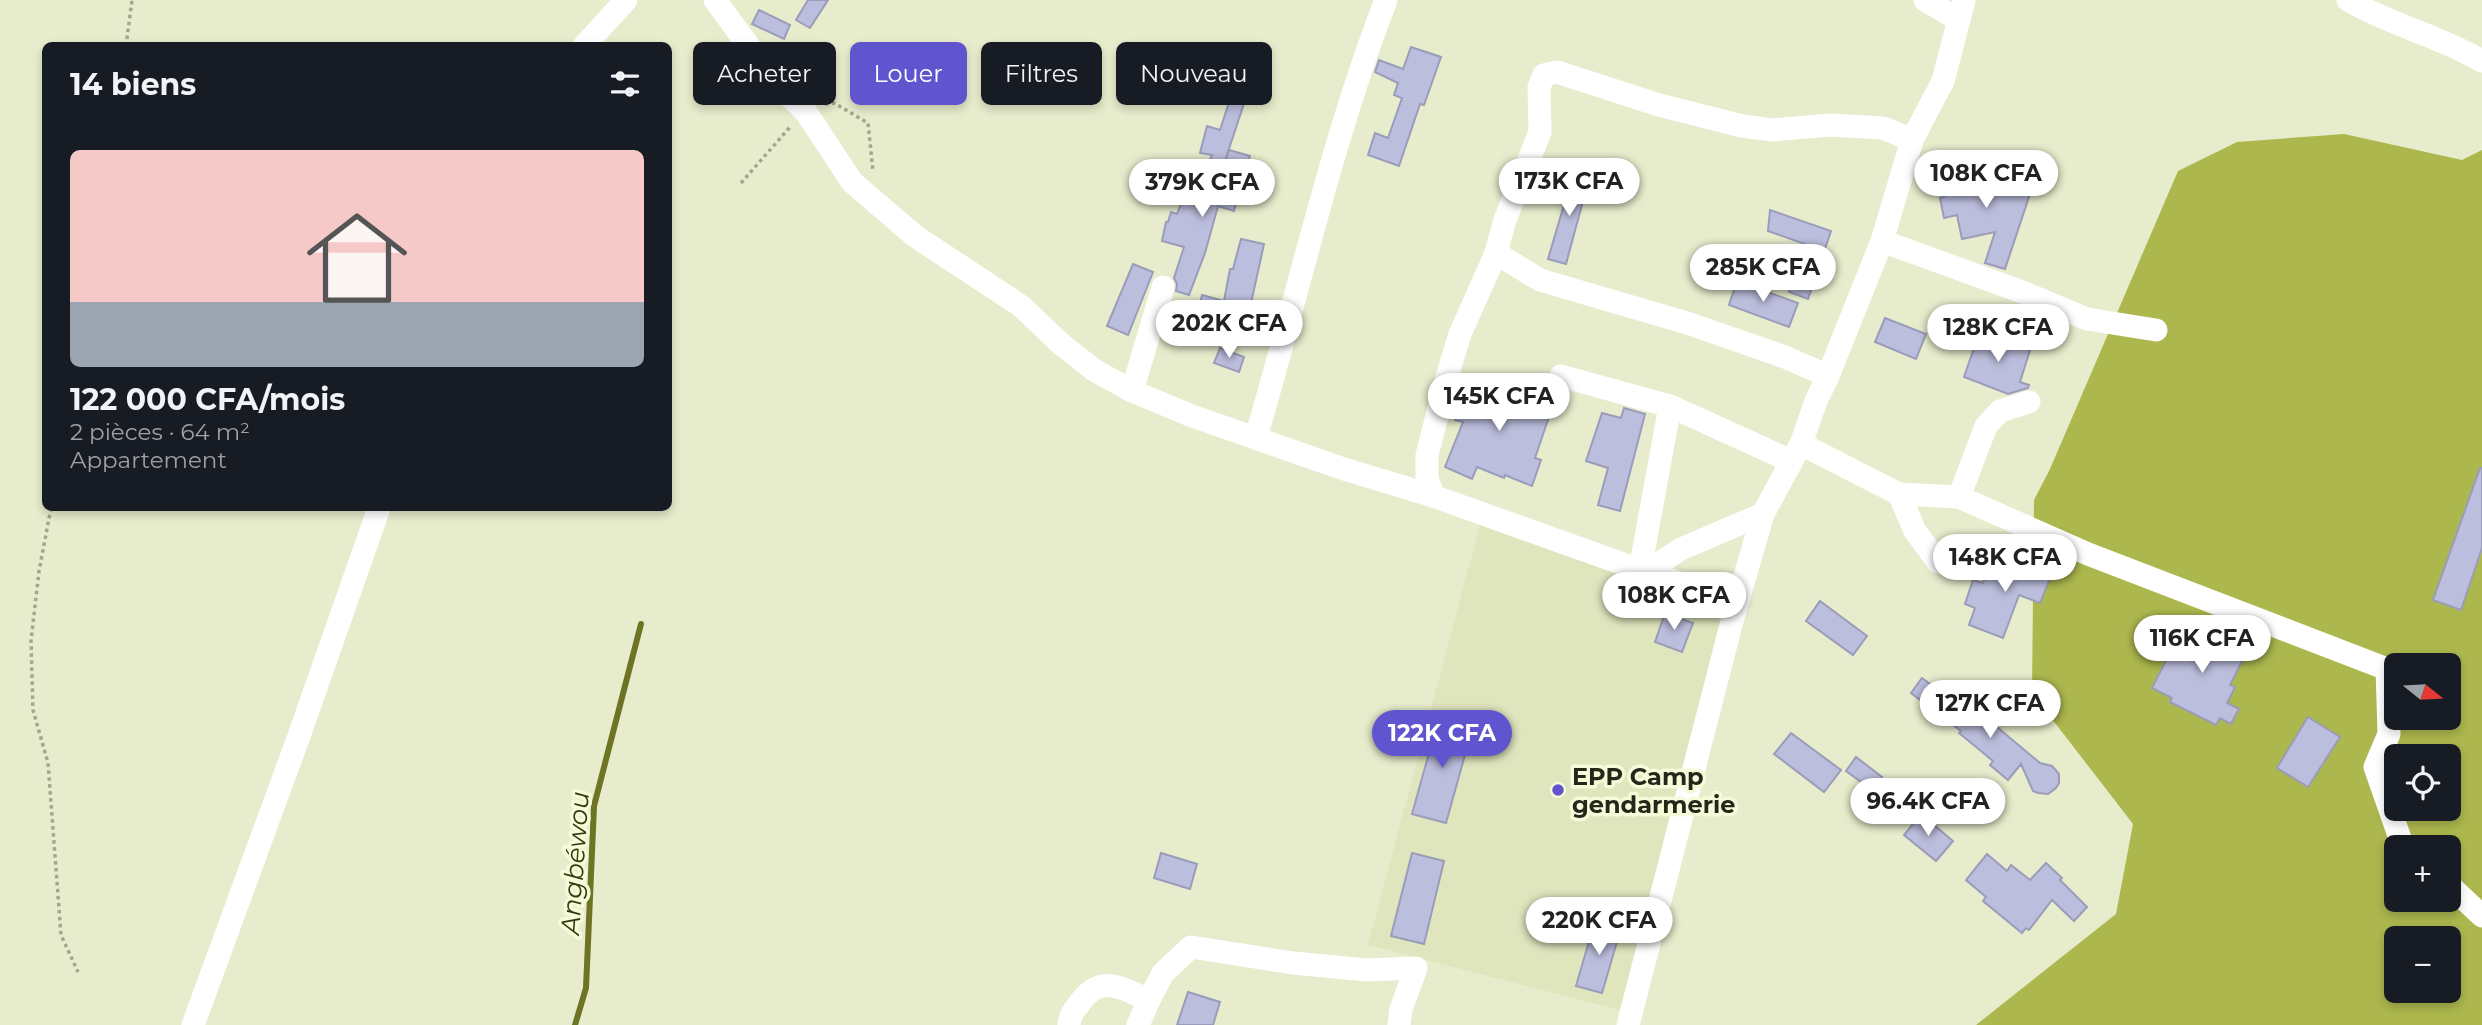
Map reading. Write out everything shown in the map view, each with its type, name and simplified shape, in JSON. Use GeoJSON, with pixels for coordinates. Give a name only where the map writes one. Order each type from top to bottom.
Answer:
{"type":"FeatureCollection","features":[{"type":"Feature","properties":{"kind":"street"},"geometry":{"type":"LineString","coordinates":[[588,42],[626,0]]}},
{"type":"Feature","properties":{"kind":"street"},"geometry":{"type":"LineString","coordinates":[[715,0],[775,82],[806,112],[852,182],[915,236],[1021,306],[1061,344],[1094,370],[1132,391],[1192,416],[1344,469],[1433,496],[1737,602]]}},
{"type":"Feature","properties":{"kind":"street"},"geometry":{"type":"LineString","coordinates":[[1256,438],[1345,117],[1385,0]]}},
{"type":"Feature","properties":{"kind":"street"},"geometry":{"type":"LineString","coordinates":[[1628,1025],[1737,602],[1763,514],[1796,452],[1828,376],[1882,241],[1912,140],[1942,81],[1961,10],[1926,0]]}},
{"type":"Feature","properties":{"kind":"street"},"geometry":{"type":"LineString","coordinates":[[2348,0],[2392,22],[2456,46],[2482,61]]}},
{"type":"Feature","properties":{"kind":"street"},"geometry":{"type":"LineString","coordinates":[[1433,496],[1427,478],[1427,455],[1446,380],[1461,334],[1496,253],[1505,220],[1540,132],[1539,87],[1544,75],[1557,72],[1659,105],[1742,126],[1773,130],[1830,125],[1883,128],[1912,140]]}},
{"type":"Feature","properties":{"kind":"street"},"geometry":{"type":"LineString","coordinates":[[1882,241],[2025,293],[2087,319],[2156,330]]}},
{"type":"Feature","properties":{"kind":"street"},"geometry":{"type":"LineString","coordinates":[[1496,253],[1540,280],[1687,323],[1785,357],[1828,376]]}},
{"type":"Feature","properties":{"kind":"street"},"geometry":{"type":"LineString","coordinates":[[1132,391],[1163,287]]}},
{"type":"Feature","properties":{"kind":"street"},"geometry":{"type":"LineString","coordinates":[[1561,376],[1670,406],[1796,452],[1899,494],[1959,497],[2088,554],[2387,669],[2389,734],[2375,767],[2399,835]]}},
{"type":"Feature","properties":{"kind":"street"},"geometry":{"type":"LineString","coordinates":[[1959,497],[1986,426],[2000,411],[2029,402]]}},
{"type":"Feature","properties":{"kind":"street"},"geometry":{"type":"LineString","coordinates":[[1643,571],[1670,406]]}},
{"type":"Feature","properties":{"kind":"street"},"geometry":{"type":"LineString","coordinates":[[1899,494],[1915,531],[1938,562],[1961,566]]}},
{"type":"Feature","properties":{"kind":"street"},"geometry":{"type":"LineString","coordinates":[[192,1025],[299,736],[378,511]]}},
{"type":"Feature","properties":{"kind":"street"},"geometry":{"type":"LineString","coordinates":[[1643,571],[1681,549],[1763,514]]}},
{"type":"Feature","properties":{"kind":"street"},"geometry":{"type":"LineString","coordinates":[[2461,896],[2482,916]]}},
{"type":"Feature","properties":{"kind":"street"},"geometry":{"type":"LineString","coordinates":[[1138,1025],[1163,973],[1191,947],[1293,963],[1367,970],[1416,968],[1401,1009],[1399,1025]]}},
{"type":"Feature","properties":{"kind":"street"},"geometry":{"type":"LineString","coordinates":[[1069,1025],[1070,1016],[1091,989],[1112,984],[1149,1000]]}},
{"type":"Feature","properties":{"kind":"path"},"geometry":{"type":"LineString","coordinates":[[127,42],[132,0]]}},
{"type":"Feature","properties":{"kind":"path"},"geometry":{"type":"LineString","coordinates":[[50,511],[39,571],[31,641],[33,710],[48,764],[61,935],[78,972]]}},
{"type":"Feature","properties":{"kind":"shaded area"},"geometry":{"type":"Polygon","coordinates":[[[1480,525],[1701,597],[1722,624],[1628,1012],[1368,945],[1480,525]]]}},
{"type":"Feature","properties":{"kind":"green space"},"geometry":{"type":"Polygon","coordinates":[[[2344,134],[2462,160],[2482,150],[2482,1025],[1976,1025],[2116,914],[2133,824],[2032,693],[2034,500],[2050,469],[2178,171],[2237,142],[2344,134]]]}},
{"type":"Feature","properties":{"kind":"building"},"geometry":{"type":"Polygon","coordinates":[[[808,0],[828,0],[810,28],[796,20],[808,0]]]}},
{"type":"Feature","properties":{"kind":"building"},"geometry":{"type":"Polygon","coordinates":[[[759,10],[790,25],[784,39],[752,24],[759,10]]]}},
{"type":"Feature","properties":{"kind":"building"},"geometry":{"type":"Polygon","coordinates":[[[1411,47],[1441,57],[1424,105],[1420,104],[1399,166],[1368,155],[1375,133],[1388,138],[1402,98],[1394,95],[1398,83],[1375,72],[1379,60],[1403,69],[1411,47]]]}},
{"type":"Feature","properties":{"kind":"building"},"geometry":{"type":"Polygon","coordinates":[[[1228,105],[1243,105],[1223,167],[1209,162],[1212,155],[1200,153],[1207,126],[1220,130],[1228,105]]]}},
{"type":"Feature","properties":{"kind":"building"},"geometry":{"type":"Polygon","coordinates":[[[1229,150],[1250,156],[1234,211],[1218,206],[1205,253],[1189,295],[1176,291],[1174,278],[1184,247],[1162,241],[1166,222],[1171,212],[1177,214],[1188,184],[1216,193],[1229,150]]]}},
{"type":"Feature","properties":{"kind":"building"},"geometry":{"type":"Polygon","coordinates":[[[1960,170],[2032,188],[2005,269],[1985,263],[1995,232],[1962,239],[1957,215],[1944,218],[1940,198],[1944,197],[1931,173],[1956,181],[1960,170]]]}},
{"type":"Feature","properties":{"kind":"building"},"geometry":{"type":"Polygon","coordinates":[[[1574,171],[1590,175],[1566,264],[1548,259],[1574,171]]]}},
{"type":"Feature","properties":{"kind":"building"},"geometry":{"type":"Polygon","coordinates":[[[1770,210],[1831,231],[1808,299],[1789,292],[1805,244],[1768,231],[1770,210]]]}},
{"type":"Feature","properties":{"kind":"building"},"geometry":{"type":"Polygon","coordinates":[[[1241,239],[1264,244],[1248,317],[1236,314],[1234,325],[1197,316],[1202,295],[1224,301],[1230,269],[1233,269],[1241,239]]]}},
{"type":"Feature","properties":{"kind":"building"},"geometry":{"type":"Polygon","coordinates":[[[1133,264],[1153,272],[1128,335],[1107,326],[1133,264]]]}},
{"type":"Feature","properties":{"kind":"building"},"geometry":{"type":"Polygon","coordinates":[[[1737,281],[1798,303],[1789,327],[1729,305],[1737,281]]]}},
{"type":"Feature","properties":{"kind":"building"},"geometry":{"type":"Polygon","coordinates":[[[1885,318],[1926,334],[1916,359],[1875,342],[1885,318]]]}},
{"type":"Feature","properties":{"kind":"building"},"geometry":{"type":"Polygon","coordinates":[[[1980,331],[2030,350],[2020,382],[2029,385],[2028,388],[2008,394],[1964,377],[1980,331]]]}},
{"type":"Feature","properties":{"kind":"building"},"geometry":{"type":"Polygon","coordinates":[[[1220,348],[1244,357],[1239,372],[1214,363],[1220,348]]]}},
{"type":"Feature","properties":{"kind":"building"},"geometry":{"type":"Polygon","coordinates":[[[1464,380],[1517,394],[1519,391],[1554,402],[1535,458],[1541,460],[1532,486],[1477,467],[1472,479],[1445,467],[1463,422],[1455,420],[1464,380]]]}},
{"type":"Feature","properties":{"kind":"building"},"geometry":{"type":"Polygon","coordinates":[[[1624,408],[1645,414],[1620,511],[1598,505],[1608,468],[1586,461],[1602,413],[1621,418],[1624,408]]]}},
{"type":"Feature","properties":{"kind":"building"},"geometry":{"type":"Polygon","coordinates":[[[2480,468],[2482,548],[2461,610],[2433,600],[2480,468]]]}},
{"type":"Feature","properties":{"kind":"building"},"geometry":{"type":"Polygon","coordinates":[[[2004,555],[2052,573],[2040,603],[2019,595],[2003,638],[1969,625],[1975,608],[1965,604],[1973,580],[1983,583],[1991,563],[2000,567],[2004,555]]]}},
{"type":"Feature","properties":{"kind":"building"},"geometry":{"type":"Polygon","coordinates":[[[1820,601],[1867,636],[1853,655],[1806,621],[1820,601]]]}},
{"type":"Feature","properties":{"kind":"building"},"geometry":{"type":"Polygon","coordinates":[[[1665,613],[1693,623],[1682,652],[1655,642],[1665,613]]]}},
{"type":"Feature","properties":{"kind":"building"},"geometry":{"type":"Polygon","coordinates":[[[2185,623],[2232,646],[2235,640],[2249,647],[2230,685],[2235,687],[2227,703],[2239,709],[2231,724],[2220,718],[2216,725],[2170,702],[2172,698],[2152,688],[2185,623]]]}},
{"type":"Feature","properties":{"kind":"building"},"geometry":{"type":"Polygon","coordinates":[[[1922,678],[1973,716],[1978,711],[2040,763],[2052,766],[2059,774],[2056,788],[2048,794],[2033,791],[2021,764],[2008,780],[1990,765],[1993,761],[1959,733],[1961,731],[1911,693],[1922,678]]]}},
{"type":"Feature","properties":{"kind":"building"},"geometry":{"type":"Polygon","coordinates":[[[1439,717],[1473,726],[1446,823],[1412,814],[1439,717]]]}},
{"type":"Feature","properties":{"kind":"building"},"geometry":{"type":"Polygon","coordinates":[[[2308,717],[2340,737],[2308,787],[2277,768],[2308,717]]]}},
{"type":"Feature","properties":{"kind":"building"},"geometry":{"type":"Polygon","coordinates":[[[1791,733],[1841,770],[1824,792],[1774,754],[1791,733]]]}},
{"type":"Feature","properties":{"kind":"building"},"geometry":{"type":"Polygon","coordinates":[[[1856,757],[1882,777],[1872,790],[1846,771],[1856,757]]]}},
{"type":"Feature","properties":{"kind":"building"},"geometry":{"type":"Polygon","coordinates":[[[1921,814],[1953,841],[1936,861],[1904,835],[1921,814]]]}},
{"type":"Feature","properties":{"kind":"building"},"geometry":{"type":"Polygon","coordinates":[[[1161,853],[1197,864],[1190,889],[1154,878],[1161,853]]]}},
{"type":"Feature","properties":{"kind":"building"},"geometry":{"type":"Polygon","coordinates":[[[1412,853],[1444,861],[1424,944],[1391,936],[1412,853]]]}},
{"type":"Feature","properties":{"kind":"building"},"geometry":{"type":"Polygon","coordinates":[[[1987,854],[2007,871],[2011,865],[2030,880],[2046,863],[2087,907],[2074,921],[2052,900],[2029,930],[2026,928],[2022,933],[1983,901],[1986,897],[1966,880],[1987,854]]]}},
{"type":"Feature","properties":{"kind":"building"},"geometry":{"type":"Polygon","coordinates":[[[1595,921],[1621,928],[1602,993],[1576,986],[1595,921]]]}},
{"type":"Feature","properties":{"kind":"building"},"geometry":{"type":"Polygon","coordinates":[[[1188,992],[1220,1002],[1213,1025],[1177,1025],[1188,992]]]}},
{"type":"Feature","properties":{"kind":"waterway","name":"Angbéwou"},"geometry":{"type":"LineString","coordinates":[[575,1025],[586,988],[594,806],[641,624]]}},
{"type":"Feature","properties":{"kind":"place","name":"EPP Camp gendarmerie"},"geometry":{"type":"Point","coordinates":[1558,790]}}]}
